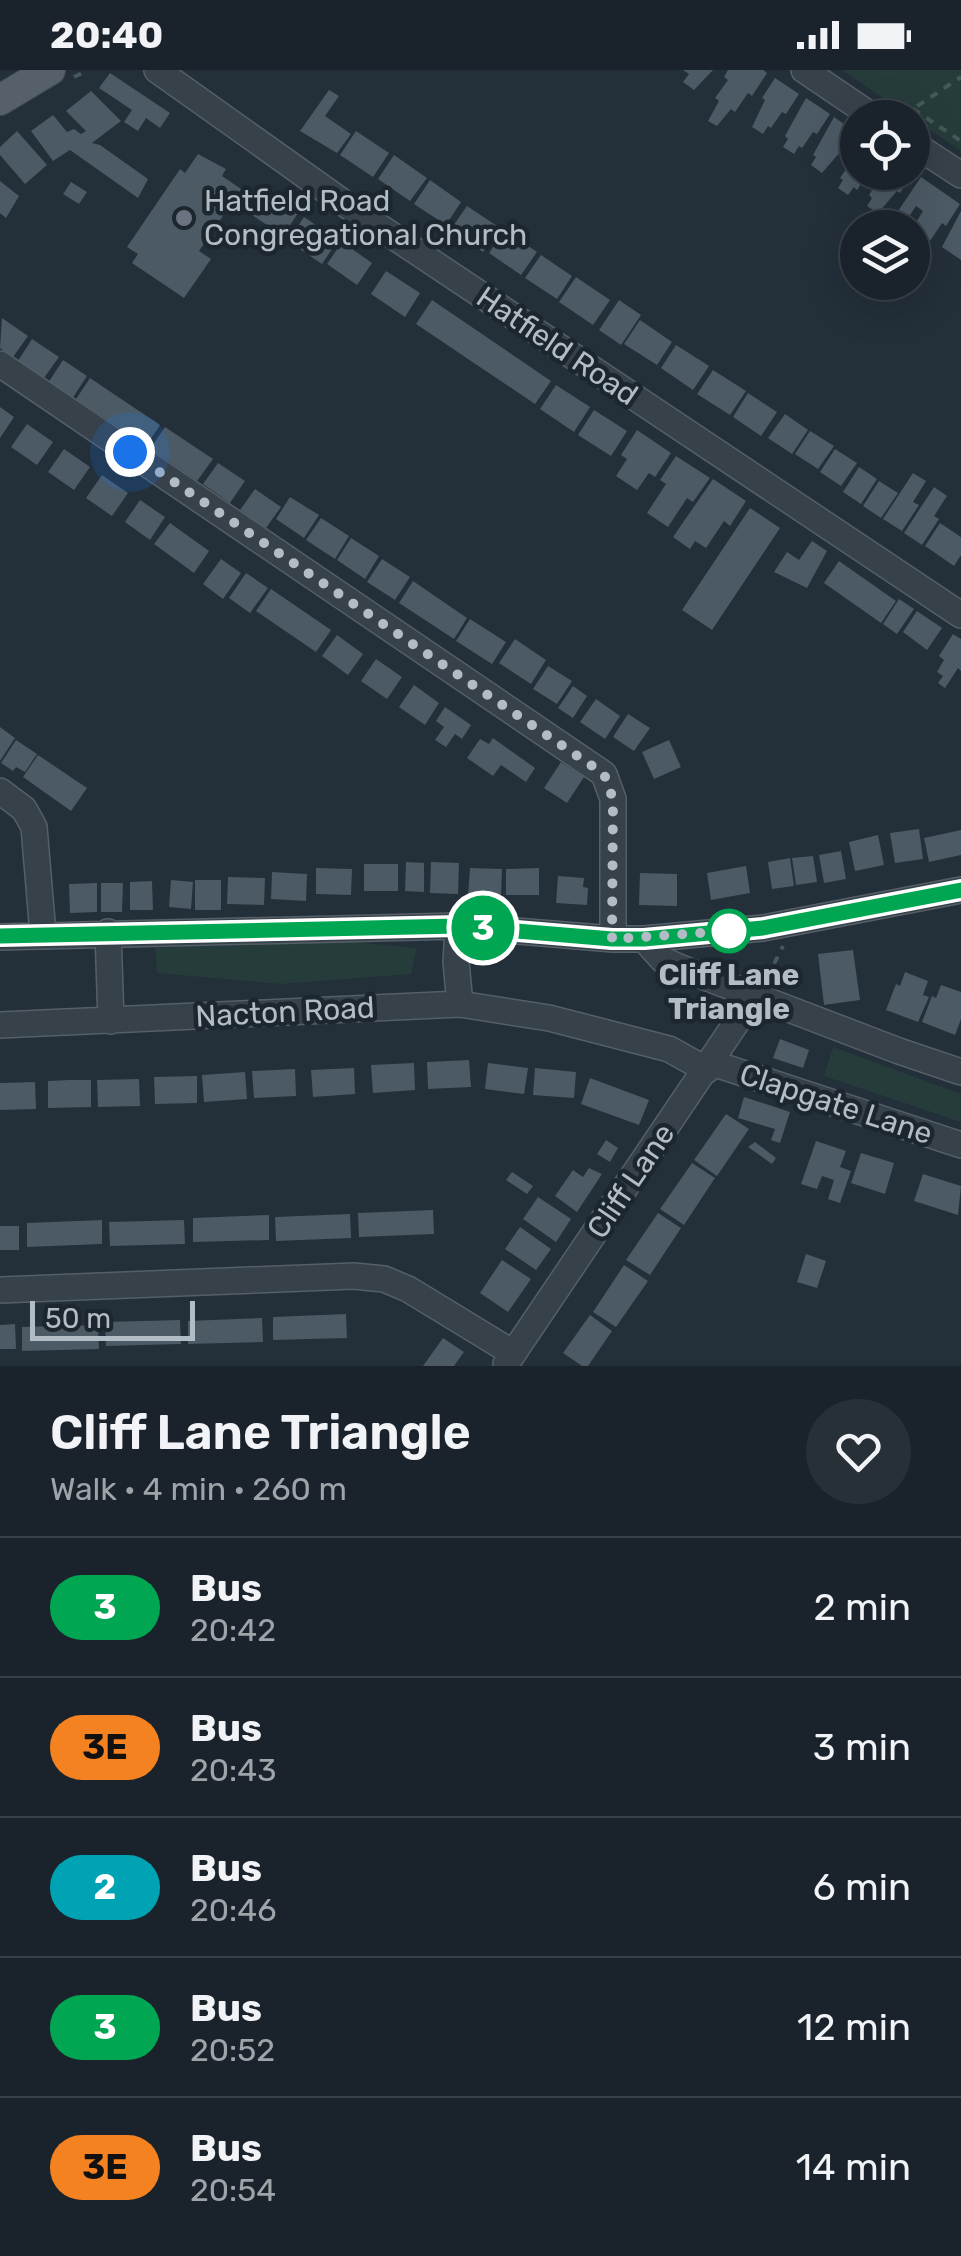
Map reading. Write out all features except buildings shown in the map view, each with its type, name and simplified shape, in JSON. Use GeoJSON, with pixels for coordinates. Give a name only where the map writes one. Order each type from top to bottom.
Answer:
{"type":"FeatureCollection","features":[{"type":"Feature","properties":{"kind":"main road"},"geometry":{"type":"LineString","coordinates":[[0,100],[50,70]]}},
{"type":"Feature","properties":{"kind":"street","name":"Hatfield Road"},"geometry":{"type":"LineString","coordinates":[[157,70],[351,208],[961,615]]}},
{"type":"Feature","properties":{"kind":"street"},"geometry":{"type":"LineString","coordinates":[[804,70],[848,100]]}},
{"type":"Feature","properties":{"kind":"street"},"geometry":{"type":"LineString","coordinates":[[188,125],[204,103]]}},
{"type":"Feature","properties":{"kind":"street"},"geometry":{"type":"LineString","coordinates":[[930,154],[961,175]]}},
{"type":"Feature","properties":{"kind":"street"},"geometry":{"type":"LineString","coordinates":[[0,364],[604,774],[613,799],[612,939]]}},
{"type":"Feature","properties":{"kind":"street"},"geometry":{"type":"LineString","coordinates":[[0,791],[24,808],[34,826],[43,934]]}},
{"type":"Feature","properties":{"kind":"street"},"geometry":{"type":"LineString","coordinates":[[0,936],[458,926],[644,939],[763,928],[961,890]]}},
{"type":"Feature","properties":{"kind":"street"},"geometry":{"type":"LineString","coordinates":[[458,926],[460,1004]]}},
{"type":"Feature","properties":{"kind":"street"},"geometry":{"type":"LineString","coordinates":[[108,932],[111,1021]]}},
{"type":"Feature","properties":{"kind":"street"},"geometry":{"type":"LineString","coordinates":[[644,939],[664,960],[961,1072]]}},
{"type":"Feature","properties":{"kind":"street","name":"Cliff Lane"},"geometry":{"type":"LineString","coordinates":[[509,1360],[710,1066],[763,999]]}},
{"type":"Feature","properties":{"kind":"street","name":"Nacton Road"},"geometry":{"type":"LineString","coordinates":[[0,1026],[460,1004],[549,1018],[669,1049],[710,1066]]}},
{"type":"Feature","properties":{"kind":"street","name":"Clapgate Lane"},"geometry":{"type":"LineString","coordinates":[[710,1066],[961,1145]]}},
{"type":"Feature","properties":{"kind":"street"},"geometry":{"type":"LineString","coordinates":[[0,1290],[354,1276],[384,1279],[408,1288],[509,1360]]}},
{"type":"Feature","properties":{"kind":"path"},"geometry":{"type":"LineString","coordinates":[[926,100],[961,77]]}},
{"type":"Feature","properties":{"kind":"path"},"geometry":{"type":"LineString","coordinates":[[930,120],[961,140]]}},
{"type":"Feature","properties":{"kind":"path"},"geometry":{"type":"LineString","coordinates":[[763,999],[778,986],[766,979],[788,938],[809,917]]}},
{"type":"Feature","properties":{"kind":"green space"},"geometry":{"type":"Polygon","coordinates":[[[842,70],[961,70],[961,151],[930,130],[930,100],[886,100],[842,70]]]}},
{"type":"Feature","properties":{"kind":"green space"},"geometry":{"type":"Polygon","coordinates":[[[322,939],[417,948],[411,974],[281,984],[157,973],[155,948],[322,939]]]}},
{"type":"Feature","properties":{"kind":"green space"},"geometry":{"type":"Polygon","coordinates":[[[833,1047],[961,1094],[961,1122],[824,1076],[833,1047]]]}},
{"type":"Feature","properties":{"kind":"bus line","name":"3"},"geometry":{"type":"LineString","coordinates":[[0,936],[458,926],[644,939],[763,928],[961,890]]}},
{"type":"Feature","properties":{"kind":"place","name":"Hatfield Road Congregational Church"},"geometry":{"type":"Point","coordinates":[184,218]}},
{"type":"Feature","properties":{"kind":"place","name":"Cliff Lane Triangle"},"geometry":{"type":"Point","coordinates":[729,931]}},
{"type":"Feature","properties":{"kind":"route"},"geometry":{"type":"LineString","coordinates":[[130,452],[604,774],[613,799],[612,939],[729,931]]}}]}
